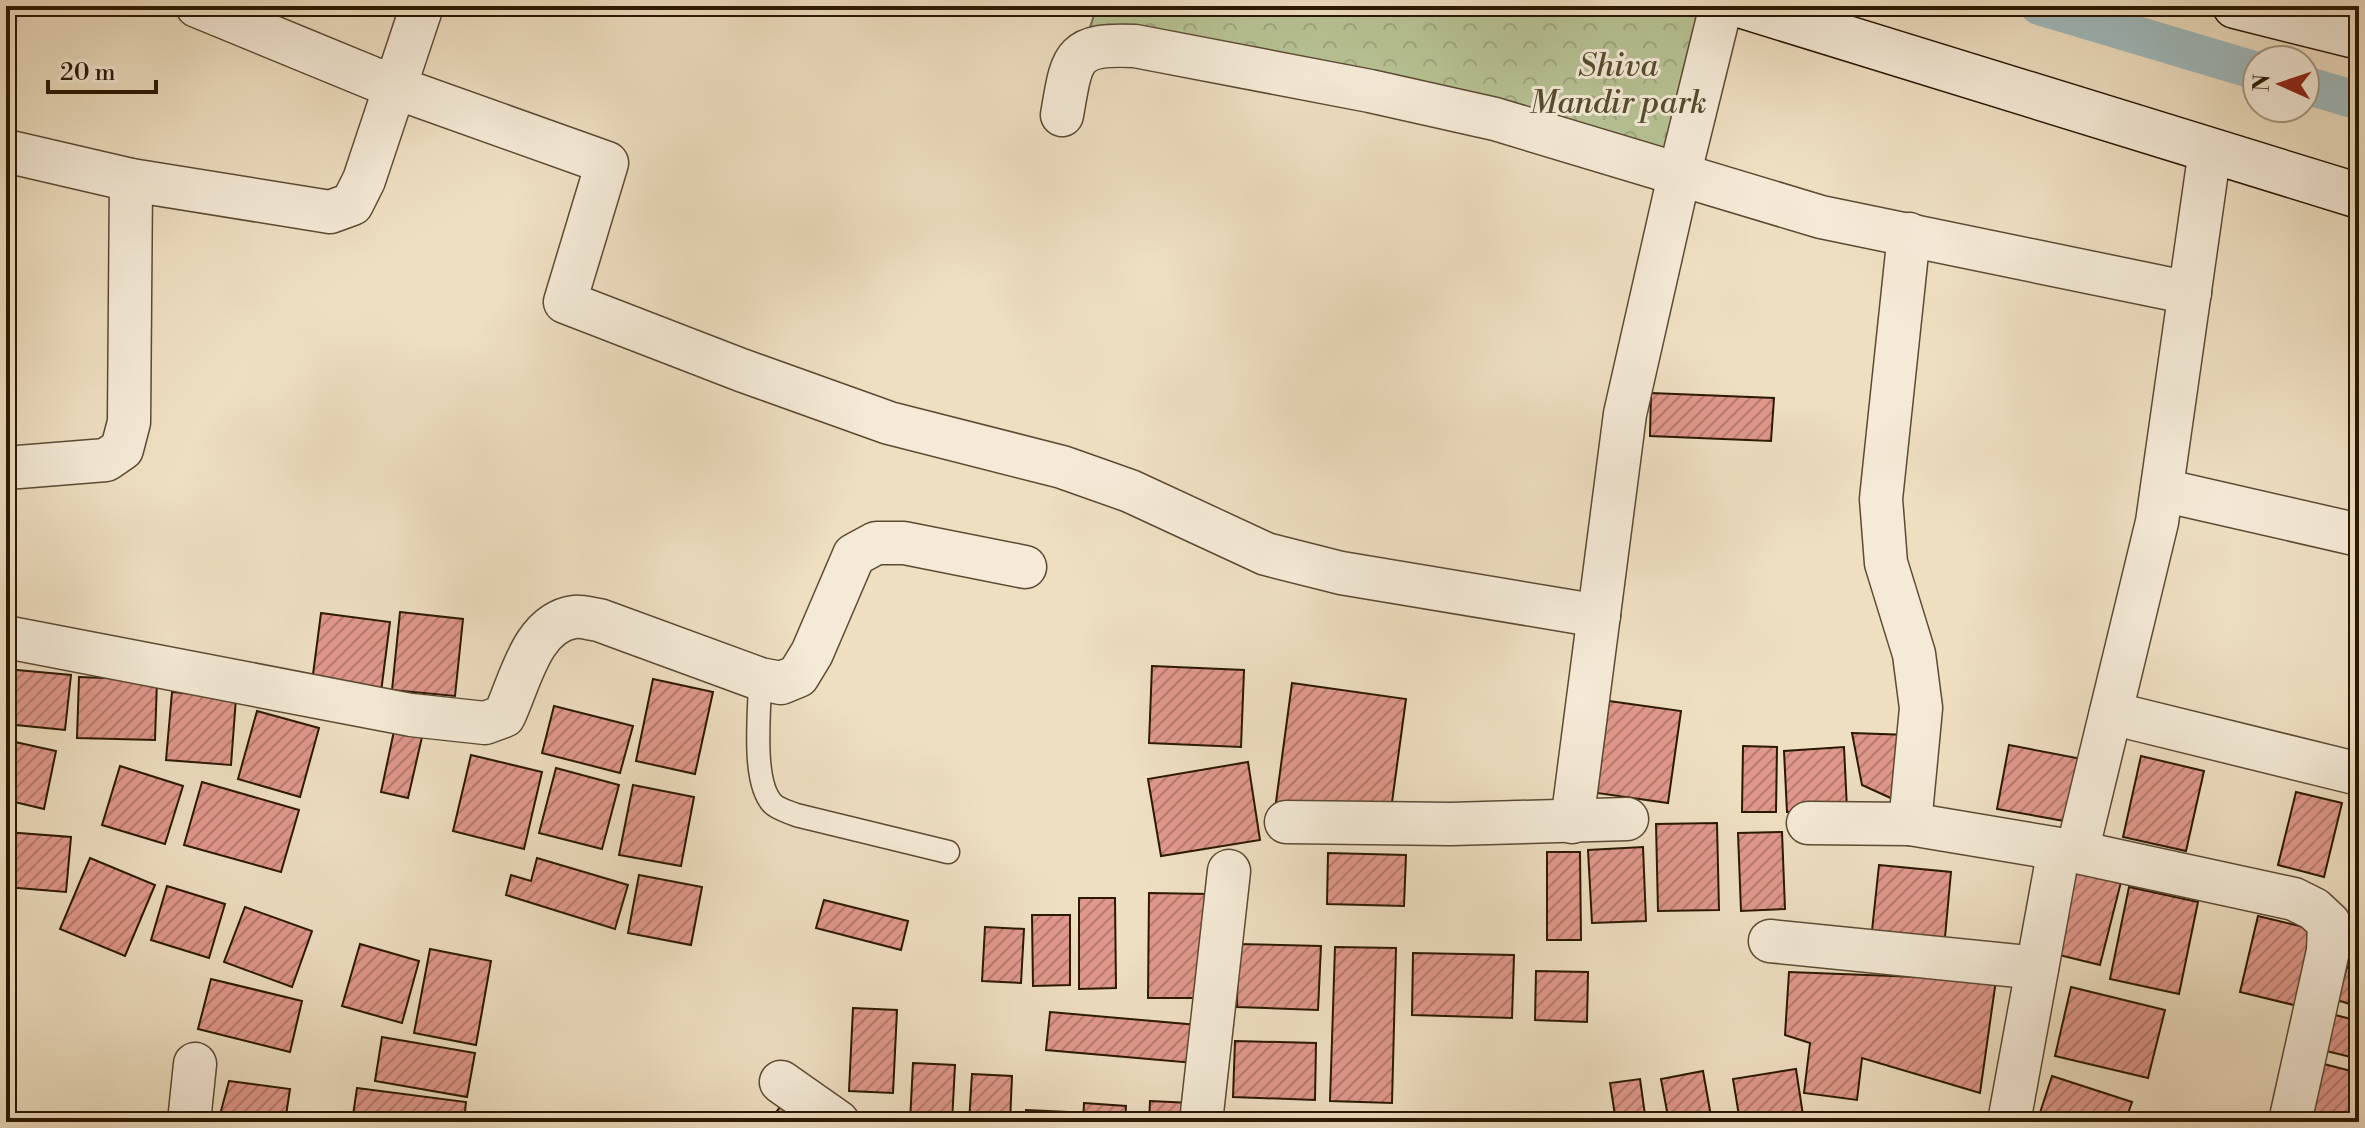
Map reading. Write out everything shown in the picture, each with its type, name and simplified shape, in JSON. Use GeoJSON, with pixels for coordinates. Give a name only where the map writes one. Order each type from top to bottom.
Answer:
{"type":"FeatureCollection","features":[{"type":"Feature","properties":{"kind":"street"},"geometry":{"type":"LineString","coordinates":[[197,6],[394,87],[607,163],[565,302],[889,423],[1062,467],[1130,491],[1266,554],[1341,573],[1599,616]]}},
{"type":"Feature","properties":{"kind":"street"},"geometry":{"type":"LineString","coordinates":[[6,151],[131,180],[330,212],[352,204],[364,180],[422,6]]}},
{"type":"Feature","properties":{"kind":"street"},"geometry":{"type":"LineString","coordinates":[[1572,822],[1625,414],[1721,6]]}},
{"type":"Feature","properties":{"kind":"street"},"geometry":{"type":"LineString","coordinates":[[1743,6],[2359,196]]}},
{"type":"Feature","properties":{"kind":"street"},"geometry":{"type":"LineString","coordinates":[[2235,6],[2359,37]]}},
{"type":"Feature","properties":{"kind":"street"},"geometry":{"type":"LineString","coordinates":[[1062,115],[1069,72],[1082,52],[1103,45],[1135,46],[1370,91],[1495,119],[1821,217],[2190,293]]}},
{"type":"Feature","properties":{"kind":"street"},"geometry":{"type":"LineString","coordinates":[[2009,1122],[2037,968],[2068,850],[2111,713],[2157,522],[2210,150]]}},
{"type":"Feature","properties":{"kind":"street"},"geometry":{"type":"LineString","coordinates":[[6,468],[106,460],[122,449],[129,422],[131,180]]}},
{"type":"Feature","properties":{"kind":"street"},"geometry":{"type":"LineString","coordinates":[[1909,234],[1881,499],[1886,563],[1914,654],[1921,708],[1910,824]]}},
{"type":"Feature","properties":{"kind":"street"},"geometry":{"type":"LineString","coordinates":[[2162,490],[2359,535]]}},
{"type":"Feature","properties":{"kind":"street"},"geometry":{"type":"LineString","coordinates":[[6,637],[320,699],[460,722],[485,723],[504,716],[528,657],[544,632],[573,617],[599,620],[760,679],[781,683],[798,676],[812,653],[854,555],[876,543],[904,543],[1025,567]]}},
{"type":"Feature","properties":{"kind":"street"},"geometry":{"type":"LineString","coordinates":[[2111,713],[2359,774]]}},
{"type":"Feature","properties":{"kind":"street"},"geometry":{"type":"LineString","coordinates":[[1286,822],[1451,824],[1627,819]]}},
{"type":"Feature","properties":{"kind":"street"},"geometry":{"type":"LineString","coordinates":[[1808,823],[1910,824],[2068,850],[2294,899],[2314,909],[2329,923],[2328,951],[2290,1122]]}},
{"type":"Feature","properties":{"kind":"street"},"geometry":{"type":"LineString","coordinates":[[1201,1122],[1229,871]]}},
{"type":"Feature","properties":{"kind":"street"},"geometry":{"type":"LineString","coordinates":[[1770,941],[2037,968]]}},
{"type":"Feature","properties":{"kind":"street"},"geometry":{"type":"LineString","coordinates":[[189,1122],[195,1064]]}},
{"type":"Feature","properties":{"kind":"street"},"geometry":{"type":"LineString","coordinates":[[781,1082],[838,1122]]}},
{"type":"Feature","properties":{"kind":"lane"},"geometry":{"type":"LineString","coordinates":[[760,679],[759,756],[763,786],[773,805],[796,815],[948,852]]}},
{"type":"Feature","properties":{"kind":"green space","name":"Shiva Mandir park"},"geometry":{"type":"Polygon","coordinates":[[[1097,6],[1696,6],[1714,12],[1679,176],[1082,52],[1097,6]]]}},
{"type":"Feature","properties":{"kind":"building"},"geometry":{"type":"Polygon","coordinates":[[[1651,393],[1774,398],[1771,441],[1650,436],[1651,393]]]}},
{"type":"Feature","properties":{"kind":"building"},"geometry":{"type":"Polygon","coordinates":[[[400,612],[463,619],[455,696],[392,690],[400,612]]]}},
{"type":"Feature","properties":{"kind":"building"},"geometry":{"type":"Polygon","coordinates":[[[321,613],[390,622],[381,692],[312,682],[321,613]]]}},
{"type":"Feature","properties":{"kind":"building"},"geometry":{"type":"Polygon","coordinates":[[[1152,666],[1244,670],[1241,747],[1149,743],[1152,666]]]}},
{"type":"Feature","properties":{"kind":"building"},"geometry":{"type":"Polygon","coordinates":[[[6,669],[71,675],[65,730],[6,724],[6,669]]]}},
{"type":"Feature","properties":{"kind":"building"},"geometry":{"type":"Polygon","coordinates":[[[79,677],[157,680],[155,740],[77,738],[79,677]]]}},
{"type":"Feature","properties":{"kind":"building"},"geometry":{"type":"Polygon","coordinates":[[[653,679],[713,692],[695,774],[636,761],[653,679]]]}},
{"type":"Feature","properties":{"kind":"building"},"geometry":{"type":"Polygon","coordinates":[[[1292,683],[1406,699],[1390,817],[1276,802],[1292,683]]]}},
{"type":"Feature","properties":{"kind":"building"},"geometry":{"type":"Polygon","coordinates":[[[172,692],[236,698],[231,765],[166,760],[172,692]]]}},
{"type":"Feature","properties":{"kind":"building"},"geometry":{"type":"Polygon","coordinates":[[[1609,701],[1681,711],[1668,803],[1597,793],[1609,701]]]}},
{"type":"Feature","properties":{"kind":"building"},"geometry":{"type":"Polygon","coordinates":[[[554,706],[633,726],[620,773],[542,753],[554,706]]]}},
{"type":"Feature","properties":{"kind":"building"},"geometry":{"type":"Polygon","coordinates":[[[257,711],[319,728],[300,797],[238,779],[257,711]]]}},
{"type":"Feature","properties":{"kind":"building"},"geometry":{"type":"Polygon","coordinates":[[[394,731],[422,737],[408,798],[381,792],[394,731]]]}},
{"type":"Feature","properties":{"kind":"building"},"geometry":{"type":"Polygon","coordinates":[[[1852,733],[1909,735],[1895,800],[1862,785],[1852,733]]]}},
{"type":"Feature","properties":{"kind":"building"},"geometry":{"type":"Polygon","coordinates":[[[6,740],[56,751],[44,809],[6,800],[6,740]]]}},
{"type":"Feature","properties":{"kind":"building"},"geometry":{"type":"Polygon","coordinates":[[[2009,745],[2082,759],[2070,822],[1997,809],[2009,745]]]}},
{"type":"Feature","properties":{"kind":"building"},"geometry":{"type":"Polygon","coordinates":[[[1743,746],[1777,747],[1776,812],[1742,812],[1743,746]]]}},
{"type":"Feature","properties":{"kind":"building"},"geometry":{"type":"Polygon","coordinates":[[[1844,747],[1847,809],[1787,812],[1784,751],[1844,747]]]}},
{"type":"Feature","properties":{"kind":"building"},"geometry":{"type":"Polygon","coordinates":[[[471,755],[542,772],[524,849],[453,831],[471,755]]]}},
{"type":"Feature","properties":{"kind":"building"},"geometry":{"type":"Polygon","coordinates":[[[2141,756],[2204,771],[2186,851],[2123,837],[2141,756]]]}},
{"type":"Feature","properties":{"kind":"building"},"geometry":{"type":"Polygon","coordinates":[[[1248,762],[1260,840],[1161,856],[1148,779],[1248,762]]]}},
{"type":"Feature","properties":{"kind":"building"},"geometry":{"type":"Polygon","coordinates":[[[120,766],[183,786],[165,844],[102,825],[120,766]]]}},
{"type":"Feature","properties":{"kind":"building"},"geometry":{"type":"Polygon","coordinates":[[[556,768],[619,785],[602,849],[539,833],[556,768]]]}},
{"type":"Feature","properties":{"kind":"building"},"geometry":{"type":"Polygon","coordinates":[[[202,782],[299,810],[281,872],[184,845],[202,782]]]}},
{"type":"Feature","properties":{"kind":"building"},"geometry":{"type":"Polygon","coordinates":[[[633,785],[694,797],[681,866],[619,855],[633,785]]]}},
{"type":"Feature","properties":{"kind":"building"},"geometry":{"type":"Polygon","coordinates":[[[2296,792],[2342,803],[2324,877],[2278,865],[2296,792]]]}},
{"type":"Feature","properties":{"kind":"building"},"geometry":{"type":"Polygon","coordinates":[[[1717,823],[1719,910],[1658,911],[1656,824],[1717,823]]]}},
{"type":"Feature","properties":{"kind":"building"},"geometry":{"type":"Polygon","coordinates":[[[6,832],[71,837],[66,892],[6,887],[6,832]]]}},
{"type":"Feature","properties":{"kind":"building"},"geometry":{"type":"Polygon","coordinates":[[[1782,832],[1785,909],[1741,911],[1738,833],[1782,832]]]}},
{"type":"Feature","properties":{"kind":"building"},"geometry":{"type":"Polygon","coordinates":[[[1643,847],[1646,921],[1592,923],[1588,850],[1643,847]]]}},
{"type":"Feature","properties":{"kind":"building"},"geometry":{"type":"Polygon","coordinates":[[[1547,852],[1580,852],[1581,940],[1547,940],[1547,852]]]}},
{"type":"Feature","properties":{"kind":"building"},"geometry":{"type":"Polygon","coordinates":[[[1328,853],[1406,855],[1404,906],[1327,904],[1328,853]]]}},
{"type":"Feature","properties":{"kind":"building"},"geometry":{"type":"Polygon","coordinates":[[[90,858],[155,885],[125,956],[60,929],[90,858]]]}},
{"type":"Feature","properties":{"kind":"building"},"geometry":{"type":"Polygon","coordinates":[[[537,858],[628,885],[615,929],[506,895],[511,875],[531,881],[537,858]]]}},
{"type":"Feature","properties":{"kind":"building"},"geometry":{"type":"Polygon","coordinates":[[[1879,865],[1951,872],[1944,948],[1871,940],[1879,865]]]}},
{"type":"Feature","properties":{"kind":"building"},"geometry":{"type":"Polygon","coordinates":[[[2071,870],[2121,882],[2100,965],[2051,953],[2071,870]]]}},
{"type":"Feature","properties":{"kind":"building"},"geometry":{"type":"Polygon","coordinates":[[[639,875],[702,887],[691,945],[628,933],[639,875]]]}},
{"type":"Feature","properties":{"kind":"building"},"geometry":{"type":"Polygon","coordinates":[[[167,886],[225,904],[209,958],[151,940],[167,886]]]}},
{"type":"Feature","properties":{"kind":"building"},"geometry":{"type":"Polygon","coordinates":[[[2129,887],[2198,902],[2179,994],[2110,979],[2129,887]]]}},
{"type":"Feature","properties":{"kind":"building"},"geometry":{"type":"Polygon","coordinates":[[[1149,893],[1210,894],[1209,998],[1148,998],[1149,893]]]}},
{"type":"Feature","properties":{"kind":"building"},"geometry":{"type":"Polygon","coordinates":[[[1079,898],[1115,898],[1116,988],[1079,989],[1079,898]]]}},
{"type":"Feature","properties":{"kind":"building"},"geometry":{"type":"Polygon","coordinates":[[[824,900],[908,921],[901,950],[816,928],[824,900]]]}},
{"type":"Feature","properties":{"kind":"building"},"geometry":{"type":"Polygon","coordinates":[[[245,907],[312,931],[292,987],[224,962],[245,907]]]}},
{"type":"Feature","properties":{"kind":"building"},"geometry":{"type":"Polygon","coordinates":[[[1032,915],[1070,915],[1070,985],[1033,986],[1032,915]]]}},
{"type":"Feature","properties":{"kind":"building"},"geometry":{"type":"Polygon","coordinates":[[[2258,916],[2320,931],[2302,1007],[2240,992],[2258,916]]]}},
{"type":"Feature","properties":{"kind":"building"},"geometry":{"type":"Polygon","coordinates":[[[2359,923],[2359,958],[2349,955],[2359,923]]]}},
{"type":"Feature","properties":{"kind":"building"},"geometry":{"type":"Polygon","coordinates":[[[985,927],[1024,929],[1021,983],[982,981],[985,927]]]}},
{"type":"Feature","properties":{"kind":"building"},"geometry":{"type":"Polygon","coordinates":[[[360,944],[419,961],[402,1023],[342,1006],[360,944]]]}},
{"type":"Feature","properties":{"kind":"building"},"geometry":{"type":"Polygon","coordinates":[[[1238,944],[1321,946],[1318,1010],[1237,1007],[1238,944]]]}},
{"type":"Feature","properties":{"kind":"building"},"geometry":{"type":"Polygon","coordinates":[[[1335,947],[1396,948],[1392,1103],[1330,1101],[1335,947]]]}},
{"type":"Feature","properties":{"kind":"building"},"geometry":{"type":"Polygon","coordinates":[[[430,949],[491,961],[476,1045],[414,1033],[430,949]]]}},
{"type":"Feature","properties":{"kind":"building"},"geometry":{"type":"Polygon","coordinates":[[[1413,953],[1514,955],[1512,1018],[1412,1015],[1413,953]]]}},
{"type":"Feature","properties":{"kind":"building"},"geometry":{"type":"Polygon","coordinates":[[[2347,967],[2359,971],[2359,1007],[2337,1000],[2347,967]]]}},
{"type":"Feature","properties":{"kind":"building"},"geometry":{"type":"Polygon","coordinates":[[[1536,971],[1588,972],[1587,1022],[1535,1020],[1536,971]]]}},
{"type":"Feature","properties":{"kind":"building"},"geometry":{"type":"Polygon","coordinates":[[[1789,972],[1996,980],[1980,1093],[1862,1058],[1857,1100],[1804,1093],[1810,1043],[1785,1035],[1789,972]]]}},
{"type":"Feature","properties":{"kind":"building"},"geometry":{"type":"Polygon","coordinates":[[[211,979],[302,1001],[290,1052],[198,1029],[211,979]]]}},
{"type":"Feature","properties":{"kind":"building"},"geometry":{"type":"Polygon","coordinates":[[[2071,987],[2165,1010],[2148,1078],[2055,1056],[2071,987]]]}},
{"type":"Feature","properties":{"kind":"building"},"geometry":{"type":"Polygon","coordinates":[[[853,1008],[897,1010],[893,1093],[849,1091],[853,1008]]]}},
{"type":"Feature","properties":{"kind":"building"},"geometry":{"type":"Polygon","coordinates":[[[1050,1012],[1198,1025],[1194,1063],[1046,1050],[1050,1012]]]}},
{"type":"Feature","properties":{"kind":"building"},"geometry":{"type":"Polygon","coordinates":[[[2331,1014],[2359,1021],[2359,1059],[2322,1050],[2331,1014]]]}},
{"type":"Feature","properties":{"kind":"building"},"geometry":{"type":"Polygon","coordinates":[[[382,1037],[475,1053],[467,1097],[375,1081],[382,1037]]]}},
{"type":"Feature","properties":{"kind":"building"},"geometry":{"type":"Polygon","coordinates":[[[1235,1041],[1316,1043],[1315,1100],[1233,1097],[1235,1041]]]}},
{"type":"Feature","properties":{"kind":"building"},"geometry":{"type":"Polygon","coordinates":[[[913,1063],[955,1065],[952,1122],[910,1122],[913,1063]]]}},
{"type":"Feature","properties":{"kind":"building"},"geometry":{"type":"Polygon","coordinates":[[[2320,1063],[2359,1073],[2359,1122],[2309,1111],[2320,1063]]]}},
{"type":"Feature","properties":{"kind":"building"},"geometry":{"type":"Polygon","coordinates":[[[1796,1069],[1804,1122],[1740,1122],[1733,1079],[1796,1069]]]}},
{"type":"Feature","properties":{"kind":"building"},"geometry":{"type":"Polygon","coordinates":[[[1703,1071],[1712,1122],[1669,1122],[1661,1079],[1703,1071]]]}},
{"type":"Feature","properties":{"kind":"building"},"geometry":{"type":"Polygon","coordinates":[[[972,1074],[1012,1076],[1010,1122],[969,1122],[972,1074]]]}},
{"type":"Feature","properties":{"kind":"building"},"geometry":{"type":"Polygon","coordinates":[[[2052,1076],[2132,1102],[2125,1122],[2037,1122],[2052,1076]]]}},
{"type":"Feature","properties":{"kind":"building"},"geometry":{"type":"Polygon","coordinates":[[[1640,1079],[1646,1122],[1616,1122],[1610,1083],[1640,1079]]]}},
{"type":"Feature","properties":{"kind":"building"},"geometry":{"type":"Polygon","coordinates":[[[229,1081],[290,1089],[285,1122],[218,1122],[229,1081]]]}},
{"type":"Feature","properties":{"kind":"building"},"geometry":{"type":"Polygon","coordinates":[[[357,1088],[466,1102],[464,1122],[352,1122],[357,1088]]]}},
{"type":"Feature","properties":{"kind":"building"},"geometry":{"type":"Polygon","coordinates":[[[1150,1101],[1191,1103],[1190,1122],[1149,1122],[1150,1101]]]}},
{"type":"Feature","properties":{"kind":"building"},"geometry":{"type":"Polygon","coordinates":[[[783,1103],[807,1122],[769,1122],[783,1103]]]}},
{"type":"Feature","properties":{"kind":"building"},"geometry":{"type":"Polygon","coordinates":[[[1084,1103],[1126,1106],[1125,1122],[1083,1122],[1084,1103]]]}},
{"type":"Feature","properties":{"kind":"building"},"geometry":{"type":"Polygon","coordinates":[[[1026,1110],[1068,1112],[1067,1122],[1025,1122],[1026,1110]]]}},
{"type":"Feature","properties":{"kind":"waterway"},"geometry":{"type":"LineString","coordinates":[[2039,6],[2241,66]]}},
{"type":"Feature","properties":{"kind":"waterway"},"geometry":{"type":"LineString","coordinates":[[2321,90],[2359,101]]}}]}
